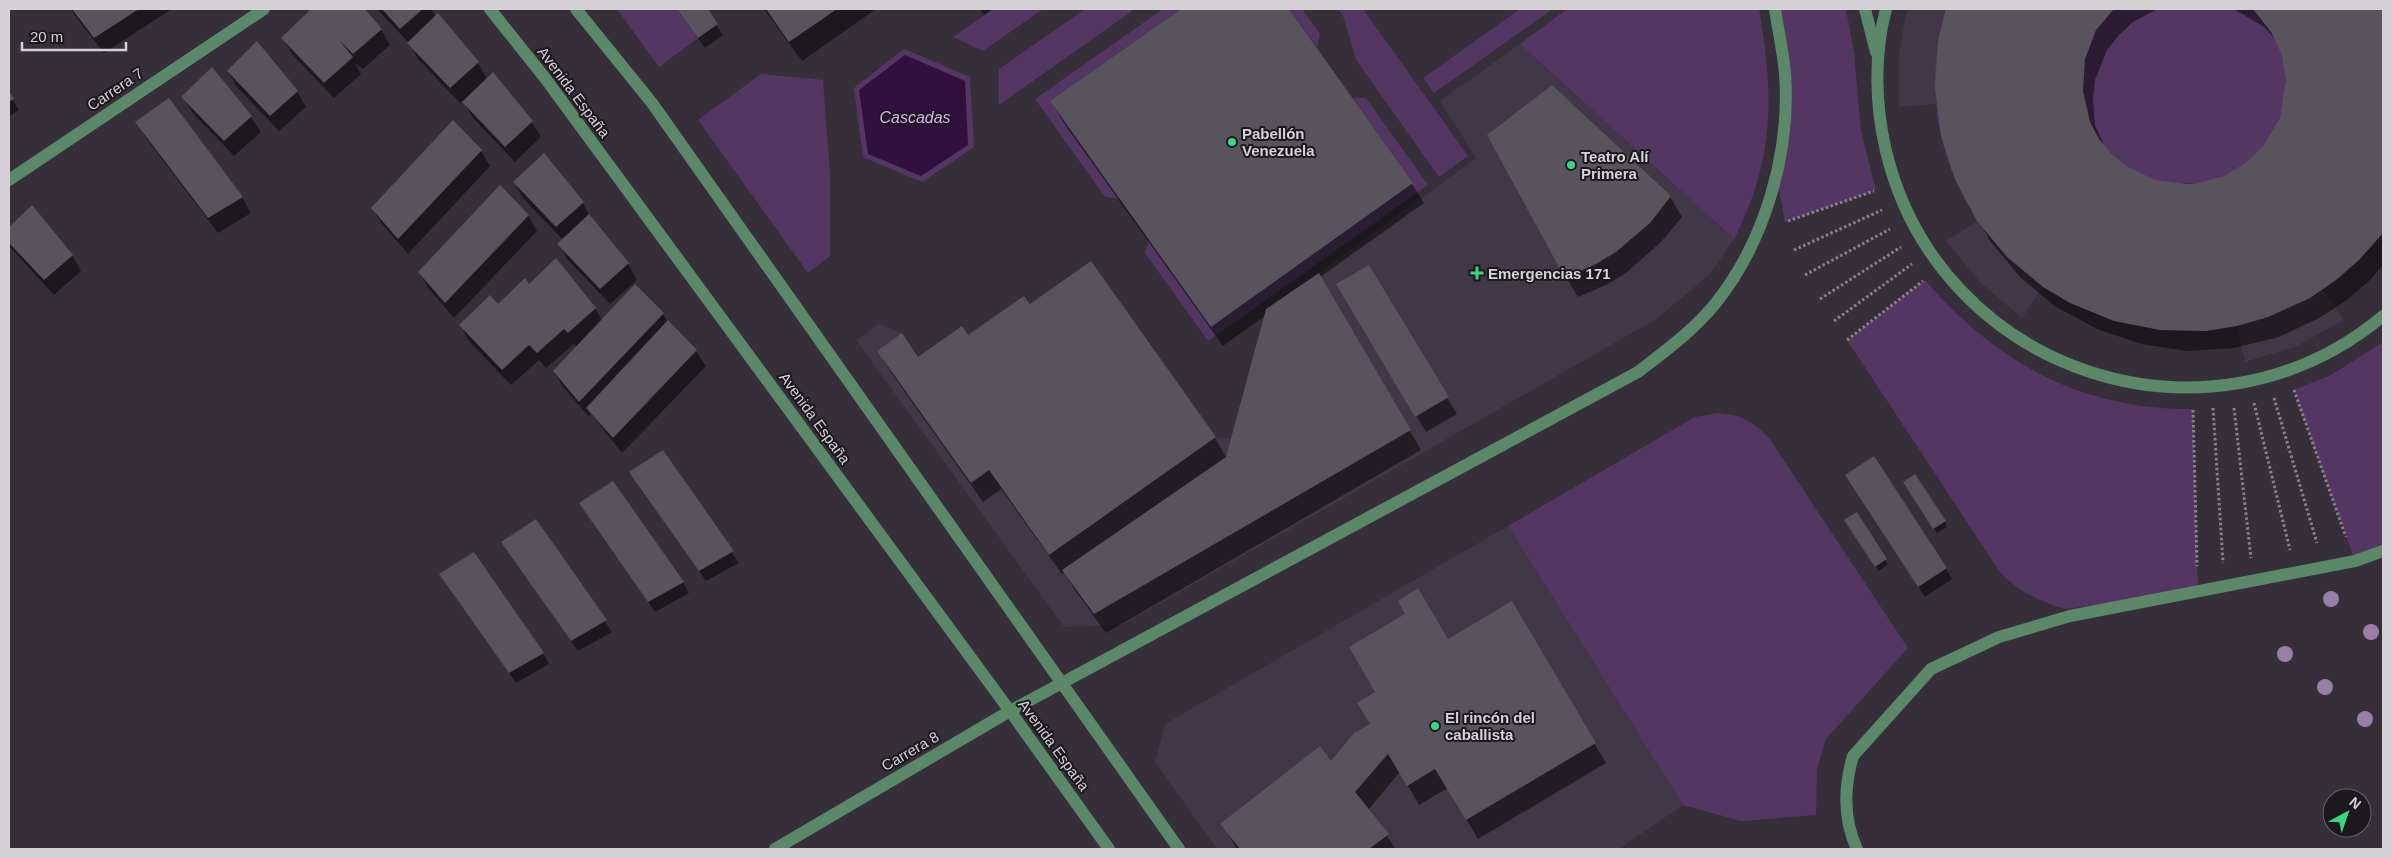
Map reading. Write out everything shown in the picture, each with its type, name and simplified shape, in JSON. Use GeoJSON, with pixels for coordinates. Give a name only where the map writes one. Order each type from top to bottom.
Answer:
{"type":"FeatureCollection","features":[{"type":"Feature","properties":{"kind":"street","name":"Carrera 7"},"geometry":{"type":"LineString","coordinates":[[9,180],[264,9]]}},
{"type":"Feature","properties":{"kind":"street","name":"Avenida España"},"geometry":{"type":"LineString","coordinates":[[490,9],[545,78],[1010,711],[1108,849]]}},
{"type":"Feature","properties":{"kind":"street"},"geometry":{"type":"LineString","coordinates":[[576,9],[652,104],[1179,849]]}},
{"type":"Feature","properties":{"kind":"street","name":"Carrera 8"},"geometry":{"type":"LineString","coordinates":[[774,849],[1010,711],[1638,372],[1676,344],[1715,304],[1736,274],[1770,201],[1783,138],[1786,106],[1783,57],[1775,9]]}},
{"type":"Feature","properties":{"kind":"street"},"geometry":{"type":"LineString","coordinates":[[1865,9],[1878,70]]}},
{"type":"Feature","properties":{"kind":"street"},"geometry":{"type":"LineString","coordinates":[[1886,9],[1878,70],[1879,108],[1890,165],[1903,201],[1920,236],[1942,268],[1967,296],[2011,334],[2044,354],[2079,369],[2116,380],[2173,388],[2212,387],[2268,377],[2304,364],[2339,347],[2383,316]]}},
{"type":"Feature","properties":{"kind":"street"},"geometry":{"type":"LineString","coordinates":[[1857,849],[1848,824],[1846,805],[1848,775],[1853,756],[1931,668],[1999,637],[2046,622],[2355,561],[2383,551]]}},
{"type":"Feature","properties":{"kind":"path"},"geometry":{"type":"LineString","coordinates":[[1785,222],[1876,190]]}},
{"type":"Feature","properties":{"kind":"path"},"geometry":{"type":"LineString","coordinates":[[1794,250],[1883,209]]}},
{"type":"Feature","properties":{"kind":"path"},"geometry":{"type":"LineString","coordinates":[[1805,275],[1892,228]]}},
{"type":"Feature","properties":{"kind":"path"},"geometry":{"type":"LineString","coordinates":[[1820,300],[1902,246]]}},
{"type":"Feature","properties":{"kind":"path"},"geometry":{"type":"LineString","coordinates":[[1834,321],[1913,264]]}},
{"type":"Feature","properties":{"kind":"path"},"geometry":{"type":"LineString","coordinates":[[1847,340],[1925,280]]}},
{"type":"Feature","properties":{"kind":"path"},"geometry":{"type":"LineString","coordinates":[[2294,390],[2355,561]]}},
{"type":"Feature","properties":{"kind":"path"},"geometry":{"type":"LineString","coordinates":[[2274,397],[2324,567]]}},
{"type":"Feature","properties":{"kind":"path"},"geometry":{"type":"LineString","coordinates":[[2254,402],[2296,573]]}},
{"type":"Feature","properties":{"kind":"path"},"geometry":{"type":"LineString","coordinates":[[2234,405],[2253,581]]}},
{"type":"Feature","properties":{"kind":"path"},"geometry":{"type":"LineString","coordinates":[[2214,408],[2225,586]]}},
{"type":"Feature","properties":{"kind":"path"},"geometry":{"type":"LineString","coordinates":[[2193,409],[2198,592]]}},
{"type":"Feature","properties":{"kind":"shaded area"},"geometry":{"type":"Polygon","coordinates":[[[617,9],[677,9],[698,38],[659,67],[617,9]]]}},
{"type":"Feature","properties":{"kind":"shaded area"},"geometry":{"type":"Polygon","coordinates":[[[993,9],[1043,9],[983,51],[953,37],[993,9]]]}},
{"type":"Feature","properties":{"kind":"shaded area"},"geometry":{"type":"Polygon","coordinates":[[[1085,9],[1135,9],[999,105],[999,69],[1085,9]]]}},
{"type":"Feature","properties":{"kind":"shaded area"},"geometry":{"type":"Polygon","coordinates":[[[1163,9],[1181,9],[1050,101],[1120,199],[1105,197],[1035,99],[1163,9]]]}},
{"type":"Feature","properties":{"kind":"shaded area"},"geometry":{"type":"Polygon","coordinates":[[[1289,9],[1302,9],[1320,34],[1317,47],[1289,9]]]}},
{"type":"Feature","properties":{"kind":"shaded area"},"geometry":{"type":"Polygon","coordinates":[[[1338,9],[1363,9],[1468,156],[1439,177],[1356,60],[1343,16],[1338,9]]]}},
{"type":"Feature","properties":{"kind":"shaded area"},"geometry":{"type":"Polygon","coordinates":[[[1520,9],[1553,9],[1434,93],[1423,78],[1520,9]]]}},
{"type":"Feature","properties":{"kind":"shaded area"},"geometry":{"type":"Polygon","coordinates":[[[1567,9],[1759,9],[1767,71],[1768,127],[1757,181],[1734,239],[1520,44],[1567,9]]]}},
{"type":"Feature","properties":{"kind":"shaded area"},"geometry":{"type":"Polygon","coordinates":[[[1775,9],[1846,9],[1854,52],[1861,131],[1876,190],[1785,222],[1778,184],[1783,138],[1775,9]]]}},
{"type":"Feature","properties":{"kind":"shaded area"},"geometry":{"type":"Polygon","coordinates":[[[1907,9],[1938,9],[1945,11],[1936,56],[1936,104],[1899,107],[1899,53],[1907,9]]]}},
{"type":"Feature","properties":{"kind":"shaded area"},"geometry":{"type":"Polygon","coordinates":[[[1938,9],[2383,9],[2383,233],[2354,264],[2321,291],[2297,305],[2246,324],[2194,331],[2142,326],[2092,312],[2046,287],[2005,254],[1973,213],[1949,164],[1939,126],[1936,107],[1935,68],[1940,30],[1945,11],[1938,9]]]}},
{"type":"Feature","properties":{"kind":"shaded area"},"geometry":{"type":"Polygon","coordinates":[[[1520,44],[1734,239],[1710,274],[1658,318],[1122,625],[1064,627],[856,340],[879,324],[902,333],[971,483],[989,470],[1049,554],[1216,437],[1231,439],[1226,457],[1062,570],[1094,614],[1411,430],[1319,273],[1476,158],[1440,101],[1520,44]]]}},
{"type":"Feature","properties":{"kind":"shaded area","name":"Cascadas"},"geometry":{"type":"Polygon","coordinates":[[[904,49],[970,77],[974,147],[922,182],[863,157],[854,88],[904,49]]]}},
{"type":"Feature","properties":{"kind":"shaded area"},"geometry":{"type":"Polygon","coordinates":[[[761,74],[823,80],[830,174],[830,256],[808,273],[698,120],[761,74]]]}},
{"type":"Feature","properties":{"kind":"shaded area"},"geometry":{"type":"Polygon","coordinates":[[[1353,98],[1366,98],[1428,185],[1208,341],[1145,253],[1149,240],[1211,327],[1413,183],[1353,98]]]}},
{"type":"Feature","properties":{"kind":"shaded area"},"geometry":{"type":"Polygon","coordinates":[[[1977,221],[2007,257],[2043,287],[2022,318],[1981,283],[1946,241],[1977,221]]]}},
{"type":"Feature","properties":{"kind":"shaded area"},"geometry":{"type":"Polygon","coordinates":[[[1925,280],[1952,309],[1981,335],[2012,358],[2044,376],[2078,391],[2114,401],[2153,407],[2193,409],[2198,592],[2066,609],[2030,595],[2000,572],[1847,340],[1925,280]]]}},
{"type":"Feature","properties":{"kind":"shaded area"},"geometry":{"type":"Polygon","coordinates":[[[2323,289],[2344,320],[2297,346],[2245,362],[2237,326],[2282,312],[2323,289]]]}},
{"type":"Feature","properties":{"kind":"shaded area"},"geometry":{"type":"Polygon","coordinates":[[[2383,342],[2383,551],[2355,561],[2294,390],[2331,375],[2383,342]]]}},
{"type":"Feature","properties":{"kind":"shaded area"},"geometry":{"type":"Polygon","coordinates":[[[1718,413],[1740,417],[1758,427],[1769,438],[1908,648],[1826,739],[1817,769],[1816,815],[1741,821],[1683,805],[1508,526],[1695,417],[1718,413]]]}},
{"type":"Feature","properties":{"kind":"shaded area"},"geometry":{"type":"Polygon","coordinates":[[[1508,526],[1683,805],[1619,849],[1217,849],[1155,762],[1165,724],[1508,526]]]}},
{"type":"Feature","properties":{"kind":"water","name":"Cascadas"},"geometry":{"type":"Polygon","coordinates":[[[905,55],[965,81],[968,145],[921,176],[868,154],[859,90],[905,55]]]}},
{"type":"Feature","properties":{"kind":"building"},"geometry":{"type":"Polygon","coordinates":[[[72,9],[139,9],[94,38],[72,9]]]}},
{"type":"Feature","properties":{"kind":"building"},"geometry":{"type":"Polygon","coordinates":[[[311,9],[365,9],[382,29],[353,54],[339,40],[353,57],[324,83],[281,38],[311,9]]]}},
{"type":"Feature","properties":{"kind":"building"},"geometry":{"type":"Polygon","coordinates":[[[382,9],[423,9],[400,29],[382,9]]]}},
{"type":"Feature","properties":{"kind":"building"},"geometry":{"type":"Polygon","coordinates":[[[677,9],[708,9],[718,24],[698,38],[677,9]]]}},
{"type":"Feature","properties":{"kind":"building"},"geometry":{"type":"Polygon","coordinates":[[[766,9],[837,9],[789,42],[766,9]]]}},
{"type":"Feature","properties":{"kind":"building","name":"Pabellón Venezuela"},"geometry":{"type":"Polygon","coordinates":[[[1181,9],[1289,9],[1413,183],[1211,327],[1050,101],[1181,9]]]}},
{"type":"Feature","properties":{"kind":"building"},"geometry":{"type":"Polygon","coordinates":[[[1946,9],[2114,9],[2096,30],[2085,59],[2083,91],[2090,122],[2099,139],[2126,166],[2155,180],[2187,184],[2199,183],[2224,176],[2246,163],[2264,145],[2280,118],[2286,80],[2282,55],[2271,32],[2253,9],[2383,9],[2383,233],[2359,260],[2336,280],[2310,298],[2268,317],[2237,326],[2206,331],[2160,330],[2114,321],[2070,303],[2043,287],[2007,257],[1977,221],[1955,179],[1941,135],[1935,88],[1938,41],[1946,9]]]}},
{"type":"Feature","properties":{"kind":"building"},"geometry":{"type":"Polygon","coordinates":[[[438,13],[479,62],[450,88],[407,43],[438,13]]]}},
{"type":"Feature","properties":{"kind":"building"},"geometry":{"type":"Polygon","coordinates":[[[257,41],[298,91],[270,116],[227,71],[257,41]]]}},
{"type":"Feature","properties":{"kind":"building"},"geometry":{"type":"Polygon","coordinates":[[[212,67],[252,116],[224,141],[181,97],[212,67]]]}},
{"type":"Feature","properties":{"kind":"building"},"geometry":{"type":"Polygon","coordinates":[[[493,72],[533,121],[505,147],[462,102],[493,72]]]}},
{"type":"Feature","properties":{"kind":"building","name":"Teatro Alí Primera"},"geometry":{"type":"Polygon","coordinates":[[[1552,85],[1671,196],[1650,223],[1616,252],[1596,264],[1565,278],[1487,135],[1552,85]]]}},
{"type":"Feature","properties":{"kind":"building"},"geometry":{"type":"Polygon","coordinates":[[[9,91],[14,99],[9,102],[9,91]]]}},
{"type":"Feature","properties":{"kind":"building"},"geometry":{"type":"Polygon","coordinates":[[[169,98],[243,197],[208,218],[135,122],[169,98]]]}},
{"type":"Feature","properties":{"kind":"building"},"geometry":{"type":"Polygon","coordinates":[[[453,120],[482,150],[398,239],[371,208],[453,120]]]}},
{"type":"Feature","properties":{"kind":"building"},"geometry":{"type":"Polygon","coordinates":[[[544,153],[584,202],[556,227],[513,182],[544,153]]]}},
{"type":"Feature","properties":{"kind":"building"},"geometry":{"type":"Polygon","coordinates":[[[500,185],[529,215],[445,303],[418,272],[500,185]]]}},
{"type":"Feature","properties":{"kind":"building"},"geometry":{"type":"Polygon","coordinates":[[[32,205],[73,255],[44,280],[9,243],[9,227],[32,205]]]}},
{"type":"Feature","properties":{"kind":"building"},"geometry":{"type":"Polygon","coordinates":[[[589,214],[629,263],[600,289],[557,244],[589,214]]]}},
{"type":"Feature","properties":{"kind":"building"},"geometry":{"type":"Polygon","coordinates":[[[556,258],[596,308],[568,333],[564,329],[537,353],[529,345],[502,370],[459,325],[490,295],[498,304],[525,278],[529,284],[556,258]]]}},
{"type":"Feature","properties":{"kind":"building"},"geometry":{"type":"Polygon","coordinates":[[[1091,261],[1216,437],[1049,555],[989,470],[971,483],[877,351],[902,333],[918,357],[962,326],[968,335],[1024,296],[1030,304],[1091,261]]]}},
{"type":"Feature","properties":{"kind":"building"},"geometry":{"type":"Polygon","coordinates":[[[1369,265],[1449,397],[1415,417],[1336,284],[1369,265]]]}},
{"type":"Feature","properties":{"kind":"building"},"geometry":{"type":"Polygon","coordinates":[[[1319,273],[1411,430],[1094,614],[1062,570],[1226,457],[1266,309],[1319,273]]]}},
{"type":"Feature","properties":{"kind":"building"},"geometry":{"type":"Polygon","coordinates":[[[635,284],[664,313],[579,402],[553,371],[635,284]]]}},
{"type":"Feature","properties":{"kind":"building"},"geometry":{"type":"Polygon","coordinates":[[[668,320],[697,350],[613,438],[586,408],[668,320]]]}},
{"type":"Feature","properties":{"kind":"building"},"geometry":{"type":"Polygon","coordinates":[[[663,450],[734,551],[699,571],[629,472],[663,450]]]}},
{"type":"Feature","properties":{"kind":"building"},"geometry":{"type":"Polygon","coordinates":[[[1874,456],[1947,568],[1918,587],[1845,475],[1874,456]]]}},
{"type":"Feature","properties":{"kind":"building"},"geometry":{"type":"Polygon","coordinates":[[[1915,474],[1946,521],[1933,529],[1903,482],[1915,474]]]}},
{"type":"Feature","properties":{"kind":"building"},"geometry":{"type":"Polygon","coordinates":[[[613,481],[684,582],[648,602],[579,503],[613,481]]]}},
{"type":"Feature","properties":{"kind":"building"},"geometry":{"type":"Polygon","coordinates":[[[1857,512],[1887,559],[1875,567],[1844,520],[1857,512]]]}},
{"type":"Feature","properties":{"kind":"building"},"geometry":{"type":"Polygon","coordinates":[[[536,519],[607,620],[571,641],[501,542],[536,519]]]}},
{"type":"Feature","properties":{"kind":"building"},"geometry":{"type":"Polygon","coordinates":[[[474,552],[544,653],[509,673],[439,574],[474,552]]]}},
{"type":"Feature","properties":{"kind":"building"},"geometry":{"type":"Polygon","coordinates":[[[1418,588],[1448,639],[1512,601],[1596,743],[1466,820],[1435,769],[1407,786],[1388,754],[1355,792],[1389,834],[1369,849],[1240,849],[1220,824],[1320,746],[1331,761],[1354,733],[1370,724],[1357,703],[1375,692],[1349,647],[1405,614],[1398,601],[1418,588]]]}},
{"type":"Feature","properties":{"kind":"place","name":"Pabellón Venezuela"},"geometry":{"type":"Point","coordinates":[1232,142]}},
{"type":"Feature","properties":{"kind":"place","name":"Teatro Alí Primera"},"geometry":{"type":"Point","coordinates":[1571,165]}},
{"type":"Feature","properties":{"kind":"place","name":"Emergencias 171"},"geometry":{"type":"Point","coordinates":[1477,273]}},
{"type":"Feature","properties":{"kind":"place","name":"El rincón del caballista"},"geometry":{"type":"Point","coordinates":[1435,726]}}]}
